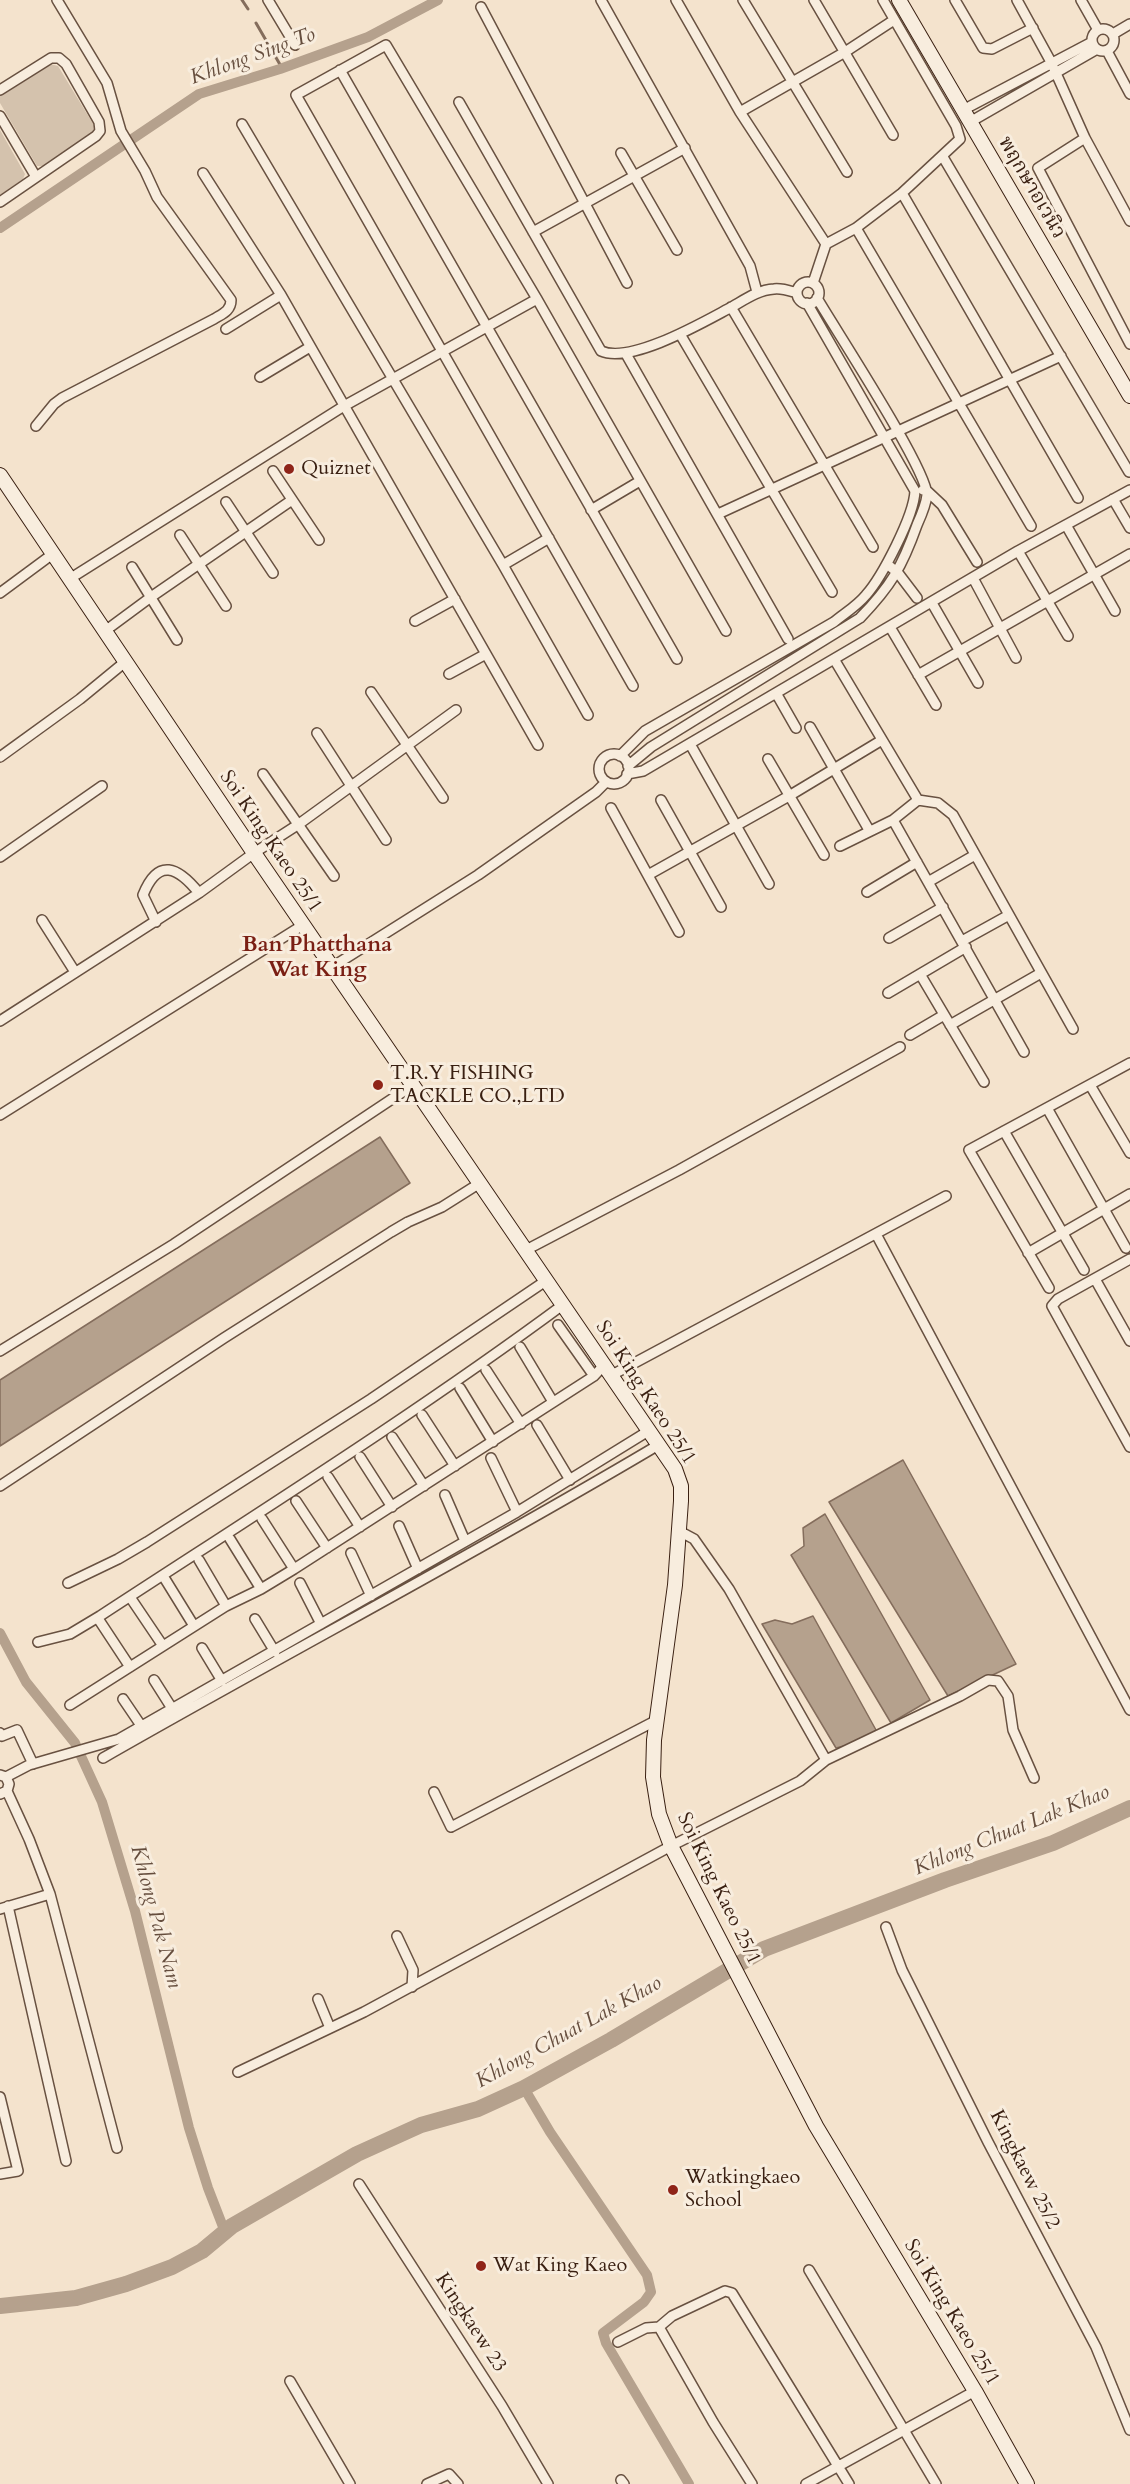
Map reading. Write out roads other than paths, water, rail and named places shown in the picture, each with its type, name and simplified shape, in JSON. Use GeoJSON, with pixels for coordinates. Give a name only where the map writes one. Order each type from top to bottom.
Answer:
{"type":"FeatureCollection","features":[{"type":"Feature","properties":{"kind":"street"},"geometry":{"type":"LineString","coordinates":[[36,426],[54,404],[62,399],[214,319],[231,306],[231,300],[157,197],[145,171],[121,131],[107,83],[57,0]]}},
{"type":"Feature","properties":{"kind":"street"},"geometry":{"type":"LineString","coordinates":[[268,0],[295,45]]}},
{"type":"Feature","properties":{"kind":"street"},"geometry":{"type":"LineString","coordinates":[[601,0],[750,266],[757,292]]}},
{"type":"Feature","properties":{"kind":"street"},"geometry":{"type":"LineString","coordinates":[[676,0],[740,112],[826,244]]}},
{"type":"Feature","properties":{"kind":"street"},"geometry":{"type":"LineString","coordinates":[[743,0],[847,172]]}},
{"type":"Feature","properties":{"kind":"street"},"geometry":{"type":"LineString","coordinates":[[814,0],[893,135]]}},
{"type":"Feature","properties":{"kind":"street"},"geometry":{"type":"LineString","coordinates":[[813,283],[826,244],[856,228],[902,194],[957,145],[960,134],[883,0]]}},
{"type":"Feature","properties":{"kind":"street","name":"พฤกษาอเวนิว"},"geometry":{"type":"LineString","coordinates":[[899,0],[1130,396]]}},
{"type":"Feature","properties":{"kind":"street"},"geometry":{"type":"LineString","coordinates":[[955,0],[976,40],[983,48],[992,49],[1033,28]]}},
{"type":"Feature","properties":{"kind":"street"},"geometry":{"type":"LineString","coordinates":[[1017,0],[1051,62],[1085,138],[1130,221]]}},
{"type":"Feature","properties":{"kind":"street"},"geometry":{"type":"LineString","coordinates":[[1081,0],[1098,30]]}},
{"type":"Feature","properties":{"kind":"street"},"geometry":{"type":"LineString","coordinates":[[481,7],[627,283]]}},
{"type":"Feature","properties":{"kind":"street"},"geometry":{"type":"LineString","coordinates":[[740,112],[845,52],[894,20]]}},
{"type":"Feature","properties":{"kind":"street"},"geometry":{"type":"LineString","coordinates":[[1113,34],[1130,24]]}},
{"type":"Feature","properties":{"kind":"street"},"geometry":{"type":"LineString","coordinates":[[1113,34],[1104,28],[1093,34],[1098,47],[1130,94]]}},
{"type":"Feature","properties":{"kind":"street"},"geometry":{"type":"LineString","coordinates":[[967,116],[1051,62],[1114,44],[1113,34]]}},
{"type":"Feature","properties":{"kind":"street"},"geometry":{"type":"LineString","coordinates":[[633,686],[296,95],[386,45],[537,299],[726,631]]}},
{"type":"Feature","properties":{"kind":"street"},"geometry":{"type":"LineString","coordinates":[[967,116],[1056,73],[1098,47]]}},
{"type":"Feature","properties":{"kind":"street"},"geometry":{"type":"LineString","coordinates":[[0,90],[51,58],[59,58],[66,64],[99,122],[100,131],[0,202]]}},
{"type":"Feature","properties":{"kind":"street"},"geometry":{"type":"LineString","coordinates":[[340,70],[677,659]]}},
{"type":"Feature","properties":{"kind":"street"},"geometry":{"type":"LineString","coordinates":[[459,102],[601,351],[608,354],[626,354],[680,334],[757,292],[774,289],[797,292]]}},
{"type":"Feature","properties":{"kind":"street"},"geometry":{"type":"LineString","coordinates":[[0,116],[36,177]]}},
{"type":"Feature","properties":{"kind":"street"},"geometry":{"type":"LineString","coordinates":[[242,124],[503,565],[588,715]]}},
{"type":"Feature","properties":{"kind":"street"},"geometry":{"type":"LineString","coordinates":[[1085,138],[1038,168],[1130,344]]}},
{"type":"Feature","properties":{"kind":"street"},"geometry":{"type":"LineString","coordinates":[[533,232],[685,148]]}},
{"type":"Feature","properties":{"kind":"street"},"geometry":{"type":"LineString","coordinates":[[621,153],[677,250]]}},
{"type":"Feature","properties":{"kind":"street"},"geometry":{"type":"LineString","coordinates":[[943,157],[1129,472]]}},
{"type":"Feature","properties":{"kind":"street"},"geometry":{"type":"LineString","coordinates":[[203,173],[281,295],[538,745]]}},
{"type":"Feature","properties":{"kind":"street"},"geometry":{"type":"LineString","coordinates":[[902,194],[1078,498]]}},
{"type":"Feature","properties":{"kind":"street"},"geometry":{"type":"LineString","coordinates":[[856,228],[1031,526]]}},
{"type":"Feature","properties":{"kind":"street"},"geometry":{"type":"LineString","coordinates":[[797,292],[803,283],[813,283]]}},
{"type":"Feature","properties":{"kind":"street"},"geometry":{"type":"LineString","coordinates":[[332,967],[478,875],[596,792],[606,782],[619,783],[628,770],[651,747],[860,618],[885,593],[898,573],[926,502],[926,490],[919,471],[897,431],[817,298],[818,291],[813,283]]}},
{"type":"Feature","properties":{"kind":"street"},"geometry":{"type":"LineString","coordinates":[[606,782],[599,772],[601,762],[608,755],[620,756],[645,731],[856,606],[887,564],[906,521],[915,491],[807,303],[800,300],[797,292]]}},
{"type":"Feature","properties":{"kind":"street"},"geometry":{"type":"LineString","coordinates":[[226,329],[281,295]]}},
{"type":"Feature","properties":{"kind":"street"},"geometry":{"type":"LineString","coordinates":[[807,303],[817,298]]}},
{"type":"Feature","properties":{"kind":"street"},"geometry":{"type":"LineString","coordinates":[[70,578],[344,406],[537,299]]}},
{"type":"Feature","properties":{"kind":"street"},"geometry":{"type":"LineString","coordinates":[[731,307],[873,547]]}},
{"type":"Feature","properties":{"kind":"street"},"geometry":{"type":"LineString","coordinates":[[680,334],[832,592]]}},
{"type":"Feature","properties":{"kind":"street"},"geometry":{"type":"LineString","coordinates":[[260,377],[310,347]]}},
{"type":"Feature","properties":{"kind":"street"},"geometry":{"type":"LineString","coordinates":[[626,354],[788,639]]}},
{"type":"Feature","properties":{"kind":"street"},"geometry":{"type":"LineString","coordinates":[[718,514],[1060,356]]}},
{"type":"Feature","properties":{"kind":"street"},"geometry":{"type":"LineString","coordinates":[[273,471],[319,540]]}},
{"type":"Feature","properties":{"kind":"street"},"geometry":{"type":"LineString","coordinates":[[591,510],[640,481]]}},
{"type":"Feature","properties":{"kind":"street","name":"Soi King Kaeo 25/1"},"geometry":{"type":"LineString","coordinates":[[3,486],[54,553],[254,853],[609,1369],[675,1469],[681,1486],[679,1531],[671,1624],[657,1720],[654,1764],[655,1797],[671,1846],[816,2126],[975,2391],[1027,2484]]}},
{"type":"Feature","properties":{"kind":"street"},"geometry":{"type":"LineString","coordinates":[[915,491],[926,490],[942,505],[977,562]]}},
{"type":"Feature","properties":{"kind":"street"},"geometry":{"type":"LineString","coordinates":[[628,770],[643,771],[1018,551],[1130,490]]}},
{"type":"Feature","properties":{"kind":"street"},"geometry":{"type":"LineString","coordinates":[[1113,499],[1130,528]]}},
{"type":"Feature","properties":{"kind":"street"},"geometry":{"type":"LineString","coordinates":[[105,632],[151,597],[292,500]]}},
{"type":"Feature","properties":{"kind":"street"},"geometry":{"type":"LineString","coordinates":[[226,502],[273,573]]}},
{"type":"Feature","properties":{"kind":"street"},"geometry":{"type":"LineString","coordinates":[[1066,525],[1115,611]]}},
{"type":"Feature","properties":{"kind":"street"},"geometry":{"type":"LineString","coordinates":[[180,535],[197,565],[226,606]]}},
{"type":"Feature","properties":{"kind":"street"},"geometry":{"type":"LineString","coordinates":[[503,565],[549,538]]}},
{"type":"Feature","properties":{"kind":"street"},"geometry":{"type":"LineString","coordinates":[[1018,551],[1068,636]]}},
{"type":"Feature","properties":{"kind":"street"},"geometry":{"type":"LineString","coordinates":[[0,593],[54,553]]}},
{"type":"Feature","properties":{"kind":"street"},"geometry":{"type":"LineString","coordinates":[[918,675],[1130,554]]}},
{"type":"Feature","properties":{"kind":"street"},"geometry":{"type":"LineString","coordinates":[[887,564],[898,573],[917,598]]}},
{"type":"Feature","properties":{"kind":"street"},"geometry":{"type":"LineString","coordinates":[[132,567],[177,640]]}},
{"type":"Feature","properties":{"kind":"street"},"geometry":{"type":"LineString","coordinates":[[973,578],[1016,658]]}},
{"type":"Feature","properties":{"kind":"street"},"geometry":{"type":"LineString","coordinates":[[415,621],[455,599]]}},
{"type":"Feature","properties":{"kind":"street"},"geometry":{"type":"LineString","coordinates":[[932,603],[978,682]]}},
{"type":"Feature","properties":{"kind":"street"},"geometry":{"type":"LineString","coordinates":[[890,627],[936,705]]}},
{"type":"Feature","properties":{"kind":"street"},"geometry":{"type":"LineString","coordinates":[[780,652],[788,664]]}},
{"type":"Feature","properties":{"kind":"street"},"geometry":{"type":"LineString","coordinates":[[449,674],[486,654]]}},
{"type":"Feature","properties":{"kind":"street"},"geometry":{"type":"LineString","coordinates":[[834,659],[918,800],[938,804],[953,815],[1073,1029]]}},
{"type":"Feature","properties":{"kind":"street"},"geometry":{"type":"LineString","coordinates":[[0,758],[80,699],[125,662]]}},
{"type":"Feature","properties":{"kind":"street"},"geometry":{"type":"LineString","coordinates":[[371,692],[443,798]]}},
{"type":"Feature","properties":{"kind":"street"},"geometry":{"type":"LineString","coordinates":[[776,693],[796,728]]}},
{"type":"Feature","properties":{"kind":"street"},"geometry":{"type":"LineString","coordinates":[[0,1021],[199,893],[456,710]]}},
{"type":"Feature","properties":{"kind":"street"},"geometry":{"type":"LineString","coordinates":[[668,718],[676,732]]}},
{"type":"Feature","properties":{"kind":"street"},"geometry":{"type":"LineString","coordinates":[[810,727],[868,830]]}},
{"type":"Feature","properties":{"kind":"street"},"geometry":{"type":"LineString","coordinates":[[317,733],[387,840]]}},
{"type":"Feature","properties":{"kind":"street"},"geometry":{"type":"LineString","coordinates":[[648,875],[789,796],[882,740]]}},
{"type":"Feature","properties":{"kind":"street"},"geometry":{"type":"LineString","coordinates":[[690,744],[770,884]]}},
{"type":"Feature","properties":{"kind":"street"},"geometry":{"type":"LineString","coordinates":[[620,756],[628,770]]}},
{"type":"Feature","properties":{"kind":"street"},"geometry":{"type":"LineString","coordinates":[[768,759],[824,855]]}},
{"type":"Feature","properties":{"kind":"street"},"geometry":{"type":"LineString","coordinates":[[263,774],[334,876]]}},
{"type":"Feature","properties":{"kind":"street"},"geometry":{"type":"LineString","coordinates":[[0,856],[102,786]]}},
{"type":"Feature","properties":{"kind":"street"},"geometry":{"type":"LineString","coordinates":[[661,800],[721,907]]}},
{"type":"Feature","properties":{"kind":"street"},"geometry":{"type":"LineString","coordinates":[[840,846],[868,830],[893,820],[918,800]]}},
{"type":"Feature","properties":{"kind":"street"},"geometry":{"type":"LineString","coordinates":[[611,808],[680,932]]}},
{"type":"Feature","properties":{"kind":"street"},"geometry":{"type":"LineString","coordinates":[[893,820],[1024,1052]]}},
{"type":"Feature","properties":{"kind":"street"},"geometry":{"type":"LineString","coordinates":[[928,882],[975,855]]}},
{"type":"Feature","properties":{"kind":"street"},"geometry":{"type":"LineString","coordinates":[[867,892],[917,862]]}},
{"type":"Feature","properties":{"kind":"street"},"geometry":{"type":"LineString","coordinates":[[156,922],[142,895],[147,885],[161,872],[168,869],[178,872],[186,877],[199,893]]}},
{"type":"Feature","properties":{"kind":"street"},"geometry":{"type":"LineString","coordinates":[[889,938],[943,908]]}},
{"type":"Feature","properties":{"kind":"street"},"geometry":{"type":"LineString","coordinates":[[888,993],[1009,915]]}},
{"type":"Feature","properties":{"kind":"street"},"geometry":{"type":"LineString","coordinates":[[42,920],[75,972]]}},
{"type":"Feature","properties":{"kind":"street"},"geometry":{"type":"LineString","coordinates":[[0,1115],[303,925]]}},
{"type":"Feature","properties":{"kind":"street"},"geometry":{"type":"LineString","coordinates":[[950,1025],[1041,973]]}},
{"type":"Feature","properties":{"kind":"street"},"geometry":{"type":"LineString","coordinates":[[920,974],[984,1082]]}},
{"type":"Feature","properties":{"kind":"street"},"geometry":{"type":"LineString","coordinates":[[910,1035],[944,1015]]}},
{"type":"Feature","properties":{"kind":"street"},"geometry":{"type":"LineString","coordinates":[[526,1250],[679,1170],[900,1047]]}},
{"type":"Feature","properties":{"kind":"street"},"geometry":{"type":"LineString","coordinates":[[1049,1288],[969,1150],[1130,1063]]}},
{"type":"Feature","properties":{"kind":"street"},"geometry":{"type":"LineString","coordinates":[[0,1351],[174,1244],[413,1085]]}},
{"type":"Feature","properties":{"kind":"street"},"geometry":{"type":"LineString","coordinates":[[1090,1085],[1130,1152]]}},
{"type":"Feature","properties":{"kind":"street"},"geometry":{"type":"LineString","coordinates":[[1047,1108],[1126,1248]]}},
{"type":"Feature","properties":{"kind":"street"},"geometry":{"type":"LineString","coordinates":[[1004,1131],[1084,1270]]}},
{"type":"Feature","properties":{"kind":"street"},"geometry":{"type":"LineString","coordinates":[[0,1485],[253,1319],[408,1222],[442,1206],[480,1182]]}},
{"type":"Feature","properties":{"kind":"street"},"geometry":{"type":"LineString","coordinates":[[1028,1253],[1130,1194]]}},
{"type":"Feature","properties":{"kind":"street"},"geometry":{"type":"LineString","coordinates":[[70,1705],[226,1606],[294,1569],[594,1376],[876,1234],[946,1196]]}},
{"type":"Feature","properties":{"kind":"street"},"geometry":{"type":"LineString","coordinates":[[876,1234],[1130,1710]]}},
{"type":"Feature","properties":{"kind":"street"},"geometry":{"type":"LineString","coordinates":[[1130,1259],[1053,1303],[1053,1309],[1130,1447]]}},
{"type":"Feature","properties":{"kind":"street"},"geometry":{"type":"LineString","coordinates":[[1095,1279],[1130,1341]]}},
{"type":"Feature","properties":{"kind":"street"},"geometry":{"type":"LineString","coordinates":[[68,1583],[147,1542],[371,1399],[547,1280]]}},
{"type":"Feature","properties":{"kind":"street"},"geometry":{"type":"LineString","coordinates":[[38,1642],[70,1634],[100,1616],[394,1425],[481,1366],[564,1304]]}},
{"type":"Feature","properties":{"kind":"street"},"geometry":{"type":"LineString","coordinates":[[558,1325],[594,1376]]}},
{"type":"Feature","properties":{"kind":"street"},"geometry":{"type":"LineString","coordinates":[[520,1347],[553,1402]]}},
{"type":"Feature","properties":{"kind":"street"},"geometry":{"type":"LineString","coordinates":[[486,1370],[521,1424]]}},
{"type":"Feature","properties":{"kind":"street"},"geometry":{"type":"LineString","coordinates":[[460,1388],[493,1442]]}},
{"type":"Feature","properties":{"kind":"street"},"geometry":{"type":"LineString","coordinates":[[422,1415],[455,1466]]}},
{"type":"Feature","properties":{"kind":"street"},"geometry":{"type":"LineString","coordinates":[[537,1425],[570,1480]]}},
{"type":"Feature","properties":{"kind":"street"},"geometry":{"type":"LineString","coordinates":[[117,2148],[50,1894],[29,1839],[3,1793],[9,1784],[3,1776],[31,1765],[119,1739],[517,1512],[650,1430]]}},
{"type":"Feature","properties":{"kind":"street"},"geometry":{"type":"LineString","coordinates":[[392,1437],[424,1486]]}},
{"type":"Feature","properties":{"kind":"street"},"geometry":{"type":"LineString","coordinates":[[103,1758],[215,1693],[436,1573],[660,1444]]}},
{"type":"Feature","properties":{"kind":"street"},"geometry":{"type":"LineString","coordinates":[[360,1458],[392,1507]]}},
{"type":"Feature","properties":{"kind":"street"},"geometry":{"type":"LineString","coordinates":[[491,1458],[517,1512]]}},
{"type":"Feature","properties":{"kind":"street"},"geometry":{"type":"LineString","coordinates":[[328,1478],[360,1527]]}},
{"type":"Feature","properties":{"kind":"street"},"geometry":{"type":"LineString","coordinates":[[445,1495],[465,1541]]}},
{"type":"Feature","properties":{"kind":"street"},"geometry":{"type":"LineString","coordinates":[[296,1501],[327,1548]]}},
{"type":"Feature","properties":{"kind":"street"},"geometry":{"type":"LineString","coordinates":[[262,1519],[294,1569]]}},
{"type":"Feature","properties":{"kind":"street"},"geometry":{"type":"LineString","coordinates":[[399,1527],[418,1569]]}},
{"type":"Feature","properties":{"kind":"street"},"geometry":{"type":"LineString","coordinates":[[679,1531],[694,1539],[729,1589],[826,1760]]}},
{"type":"Feature","properties":{"kind":"street"},"geometry":{"type":"LineString","coordinates":[[230,1539],[261,1589]]}},
{"type":"Feature","properties":{"kind":"street"},"geometry":{"type":"LineString","coordinates":[[351,1553],[371,1596]]}},
{"type":"Feature","properties":{"kind":"street"},"geometry":{"type":"LineString","coordinates":[[199,1560],[226,1606]]}},
{"type":"Feature","properties":{"kind":"street"},"geometry":{"type":"LineString","coordinates":[[165,1580],[194,1626]]}},
{"type":"Feature","properties":{"kind":"street"},"geometry":{"type":"LineString","coordinates":[[300,1583],[321,1624]]}},
{"type":"Feature","properties":{"kind":"street"},"geometry":{"type":"LineString","coordinates":[[132,1599],[162,1646]]}},
{"type":"Feature","properties":{"kind":"street"},"geometry":{"type":"LineString","coordinates":[[255,1619],[275,1652]]}},
{"type":"Feature","properties":{"kind":"street"},"geometry":{"type":"LineString","coordinates":[[99,1620],[130,1667]]}},
{"type":"Feature","properties":{"kind":"street"},"geometry":{"type":"LineString","coordinates":[[202,1648],[222,1681]]}},
{"type":"Feature","properties":{"kind":"street"},"geometry":{"type":"LineString","coordinates":[[238,2072],[412,1987],[671,1846],[800,1781],[826,1760],[960,1696],[990,1679],[1002,1686],[1008,1696],[1013,1730],[1034,1778]]}},
{"type":"Feature","properties":{"kind":"street"},"geometry":{"type":"LineString","coordinates":[[154,1680],[172,1710]]}},
{"type":"Feature","properties":{"kind":"street"},"geometry":{"type":"LineString","coordinates":[[1120,1691],[1130,1686]]}},
{"type":"Feature","properties":{"kind":"street"},"geometry":{"type":"LineString","coordinates":[[123,1699],[141,1727]]}},
{"type":"Feature","properties":{"kind":"street"},"geometry":{"type":"LineString","coordinates":[[434,1792],[451,1827],[657,1720]]}},
{"type":"Feature","properties":{"kind":"street"},"geometry":{"type":"LineString","coordinates":[[0,1733],[2,1736],[17,1730],[31,1765]]}},
{"type":"Feature","properties":{"kind":"street"},"geometry":{"type":"LineString","coordinates":[[50,1894],[4,1908],[66,2161]]}},
{"type":"Feature","properties":{"kind":"street","name":"Kingkaew 25/2"},"geometry":{"type":"LineString","coordinates":[[886,1927],[907,1980],[988,2142],[1096,2347],[1130,2430]]}},
{"type":"Feature","properties":{"kind":"street"},"geometry":{"type":"LineString","coordinates":[[397,1936],[413,1970],[412,1987]]}},
{"type":"Feature","properties":{"kind":"street"},"geometry":{"type":"LineString","coordinates":[[318,1999],[330,2028]]}},
{"type":"Feature","properties":{"kind":"street"},"geometry":{"type":"LineString","coordinates":[[0,2097],[18,2171],[0,2174]]}},
{"type":"Feature","properties":{"kind":"street","name":"Kingkaew 23"},"geometry":{"type":"LineString","coordinates":[[359,2184],[502,2406],[548,2484]]}},
{"type":"Feature","properties":{"kind":"street"},"geometry":{"type":"LineString","coordinates":[[809,2270],[936,2484]]}},
{"type":"Feature","properties":{"kind":"street"},"geometry":{"type":"LineString","coordinates":[[618,2342],[646,2328],[659,2327],[672,2316],[725,2291],[732,2293],[849,2484]]}},
{"type":"Feature","properties":{"kind":"street"},"geometry":{"type":"LineString","coordinates":[[659,2327],[712,2422],[752,2484]]}},
{"type":"Feature","properties":{"kind":"street"},"geometry":{"type":"LineString","coordinates":[[290,2381],[350,2484]]}},
{"type":"Feature","properties":{"kind":"street"},"geometry":{"type":"LineString","coordinates":[[806,2484],[975,2391]]}},
{"type":"Feature","properties":{"kind":"street"},"geometry":{"type":"LineString","coordinates":[[427,2484],[449,2474],[458,2484]]}},
{"type":"Feature","properties":{"kind":"waterway"},"geometry":{"type":"LineString","coordinates":[[242,0],[248,9]]}},
{"type":"Feature","properties":{"kind":"waterway","name":"Khlong Sing To"},"geometry":{"type":"LineString","coordinates":[[0,228],[199,94],[280,69],[368,37],[438,0]]}},
{"type":"Feature","properties":{"kind":"waterway"},"geometry":{"type":"LineString","coordinates":[[256,23],[282,68]]}},
{"type":"Feature","properties":{"kind":"waterway","name":"Khlong Pak Nam"},"geometry":{"type":"LineString","coordinates":[[0,1633],[26,1682],[75,1743],[102,1802],[135,1911],[189,2128],[225,2232]]}},
{"type":"Feature","properties":{"kind":"waterway","name":"Khlong Chuat Lak Khao"},"geometry":{"type":"LineString","coordinates":[[0,2306],[76,2298],[126,2284],[172,2267],[202,2251],[232,2226],[357,2154],[421,2125],[478,2109],[524,2088],[611,2040],[764,1949],[945,1880],[1053,1843],[1130,1808]]}},
{"type":"Feature","properties":{"kind":"waterway"},"geometry":{"type":"LineString","coordinates":[[524,2088],[550,2132],[647,2275],[651,2292],[644,2302],[603,2333],[606,2343],[689,2484]]}},
{"type":"Feature","properties":{"kind":"place","name":"Quiznet"},"geometry":{"type":"Point","coordinates":[289,469]}},
{"type":"Feature","properties":{"kind":"place","name":"T.R.Y FISHING TACKLE CO.,LTD"},"geometry":{"type":"Point","coordinates":[378,1085]}},
{"type":"Feature","properties":{"kind":"place","name":"Watkingkaeo School"},"geometry":{"type":"Point","coordinates":[673,2190]}},
{"type":"Feature","properties":{"kind":"place","name":"Wat King Kaeo"},"geometry":{"type":"Point","coordinates":[481,2266]}},
{"type":"Feature","properties":{"kind":"district","name":"Ban Phatthana Wat King"},"geometry":{"type":"Point","coordinates":[317,958]}}]}
